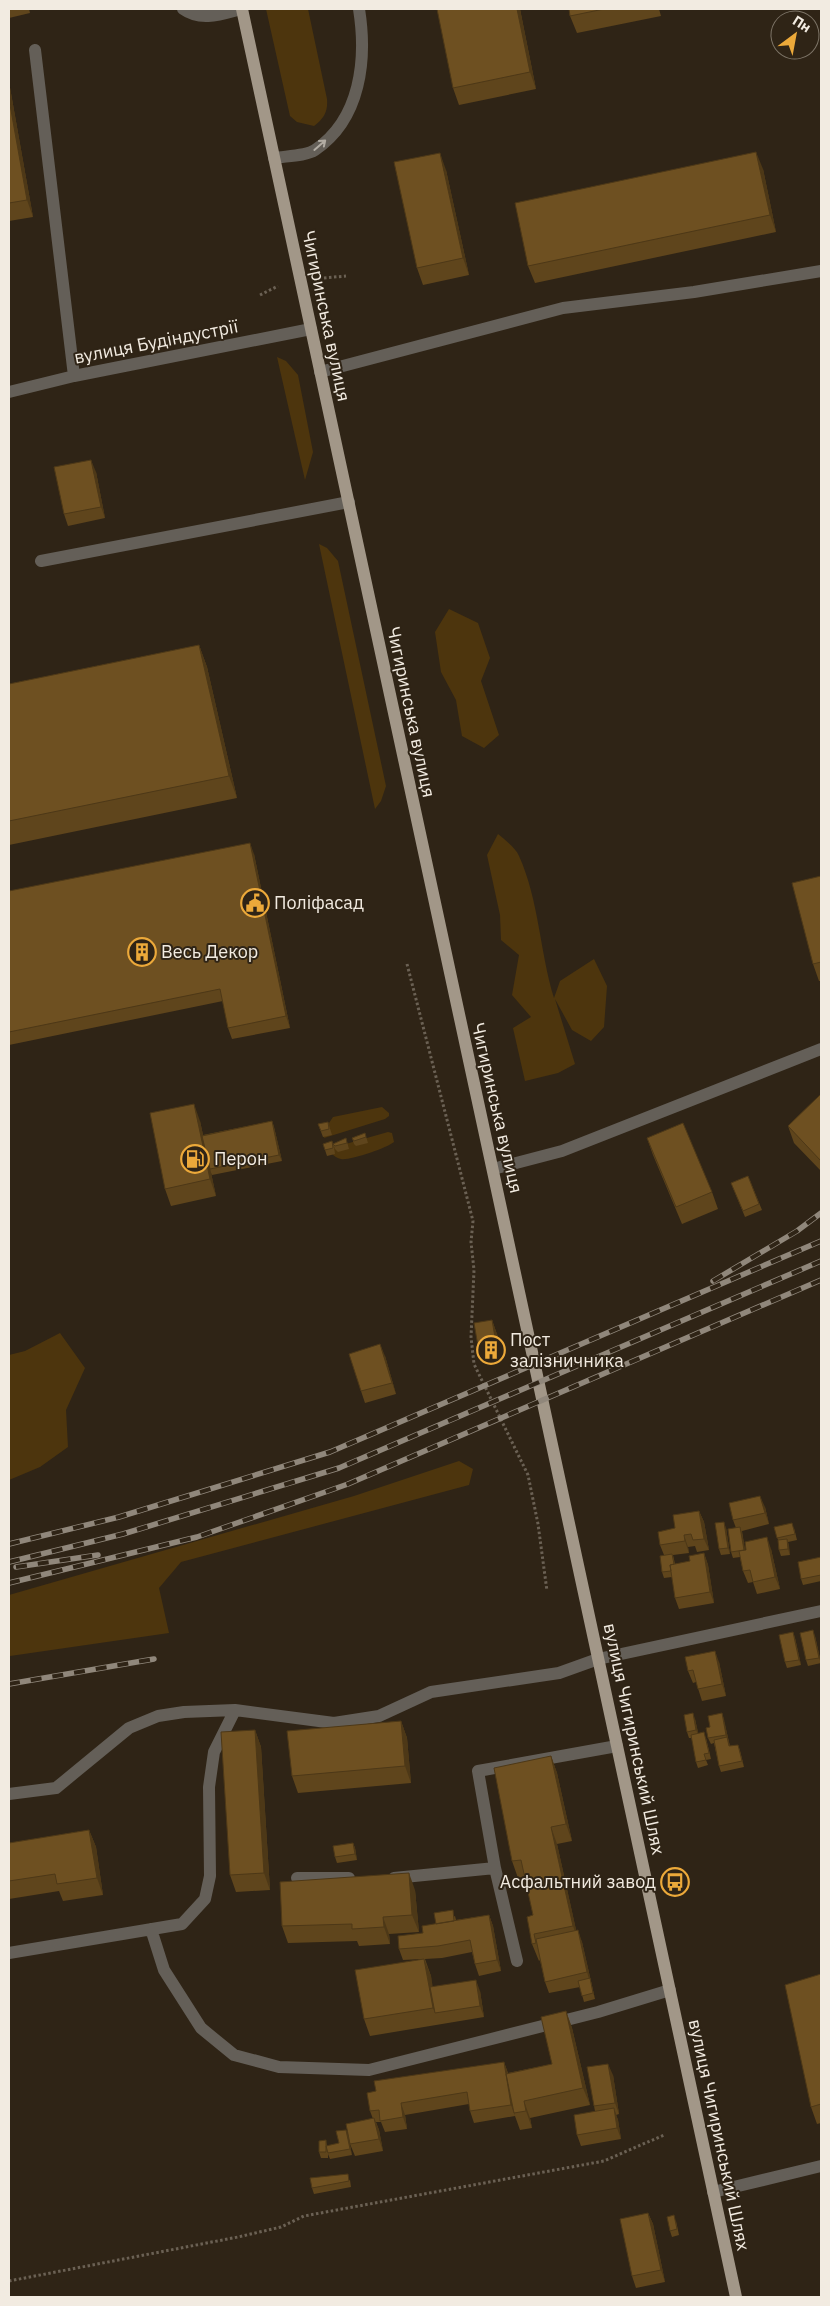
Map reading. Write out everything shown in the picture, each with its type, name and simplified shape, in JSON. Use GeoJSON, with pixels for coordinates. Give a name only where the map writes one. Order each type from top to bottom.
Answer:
{"type":"FeatureCollection","features":[{"type":"Feature","properties":{"kind":"main road","name":"Чигиринська вулиця"},"geometry":{"type":"LineString","coordinates":[[242,9],[547,1423]]}},
{"type":"Feature","properties":{"kind":"main road","name":"вулиця Чигиринський Шлях"},"geometry":{"type":"LineString","coordinates":[[547,1423],[736,2297]]}},
{"type":"Feature","properties":{"kind":"street"},"geometry":{"type":"LineString","coordinates":[[183,9],[206,17],[242,9]]}},
{"type":"Feature","properties":{"kind":"street"},"geometry":{"type":"LineString","coordinates":[[274,158],[314,151],[342,126],[362,76],[359,9]]}},
{"type":"Feature","properties":{"kind":"street"},"geometry":{"type":"LineString","coordinates":[[35,50],[74,376]]}},
{"type":"Feature","properties":{"kind":"street"},"geometry":{"type":"LineString","coordinates":[[320,372],[563,308],[694,292],[821,271]]}},
{"type":"Feature","properties":{"kind":"street","name":"вулиця Будіндустрії"},"geometry":{"type":"LineString","coordinates":[[9,392],[74,376],[312,329]]}},
{"type":"Feature","properties":{"kind":"street"},"geometry":{"type":"LineString","coordinates":[[41,560],[349,502]]}},
{"type":"Feature","properties":{"kind":"street"},"geometry":{"type":"LineString","coordinates":[[493,1169],[562,1151],[821,1049]]}},
{"type":"Feature","properties":{"kind":"street"},"geometry":{"type":"LineString","coordinates":[[9,1794],[56,1788],[129,1728],[158,1716],[184,1712],[235,1710],[334,1723],[379,1716],[431,1692],[559,1672],[598,1659],[821,1610]]}},
{"type":"Feature","properties":{"kind":"street"},"geometry":{"type":"LineString","coordinates":[[9,1954],[182,1924],[205,1899],[210,1876],[209,1787],[214,1752],[235,1710]]}},
{"type":"Feature","properties":{"kind":"street"},"geometry":{"type":"LineString","coordinates":[[517,1961],[495,1868],[478,1771],[617,1746]]}},
{"type":"Feature","properties":{"kind":"street"},"geometry":{"type":"LineString","coordinates":[[297,1878],[371,1878],[495,1868]]}},
{"type":"Feature","properties":{"kind":"street"},"geometry":{"type":"LineString","coordinates":[[151,1930],[164,1970],[201,2028],[234,2055],[280,2068],[369,2070],[598,2012],[670,1990]]}},
{"type":"Feature","properties":{"kind":"street"},"geometry":{"type":"LineString","coordinates":[[714,2192],[821,2166]]}},
{"type":"Feature","properties":{"kind":"path"},"geometry":{"type":"LineString","coordinates":[[324,278],[346,276]]}},
{"type":"Feature","properties":{"kind":"path"},"geometry":{"type":"LineString","coordinates":[[260,295],[278,286]]}},
{"type":"Feature","properties":{"kind":"path"},"geometry":{"type":"LineString","coordinates":[[407,964],[473,1221],[470,1242],[474,1270],[471,1337],[474,1364],[528,1476],[538,1524],[547,1591]]}},
{"type":"Feature","properties":{"kind":"path"},"geometry":{"type":"LineString","coordinates":[[9,2281],[238,2237],[281,2227],[304,2216],[604,2161],[664,2135]]}},
{"type":"Feature","properties":{"kind":"shaded area"},"geometry":{"type":"Polygon","coordinates":[[[266,9],[308,9],[327,99],[325,114],[314,126],[297,122],[290,116],[266,9]]]}},
{"type":"Feature","properties":{"kind":"shaded area"},"geometry":{"type":"Polygon","coordinates":[[[277,357],[286,361],[298,375],[313,452],[305,480],[277,357]]]}},
{"type":"Feature","properties":{"kind":"shaded area"},"geometry":{"type":"Polygon","coordinates":[[[319,544],[327,548],[338,561],[386,786],[381,801],[375,809],[319,544]]]}},
{"type":"Feature","properties":{"kind":"shaded area"},"geometry":{"type":"Polygon","coordinates":[[[449,609],[478,623],[490,658],[481,681],[499,735],[484,748],[462,736],[456,700],[441,672],[435,632],[449,609]]]}},
{"type":"Feature","properties":{"kind":"shaded area"},"geometry":{"type":"Polygon","coordinates":[[[498,834],[515,850],[526,873],[554,998],[560,981],[594,959],[607,986],[604,1027],[591,1041],[572,1030],[555,999],[575,1064],[558,1073],[525,1081],[513,1028],[531,1017],[512,995],[519,955],[501,940],[500,915],[487,855],[498,834]]]}},
{"type":"Feature","properties":{"kind":"shaded area"},"geometry":{"type":"Polygon","coordinates":[[[382,1107],[389,1113],[389,1116],[385,1119],[324,1138],[325,1129],[333,1117],[382,1107]]]}},
{"type":"Feature","properties":{"kind":"shaded area"},"geometry":{"type":"Polygon","coordinates":[[[388,1132],[392,1133],[394,1142],[359,1156],[341,1159],[334,1156],[328,1149],[388,1132]]]}},
{"type":"Feature","properties":{"kind":"shaded area"},"geometry":{"type":"Polygon","coordinates":[[[60,1333],[85,1368],[66,1410],[68,1447],[40,1467],[9,1480],[9,1355],[25,1351],[60,1333]]]}},
{"type":"Feature","properties":{"kind":"shaded area"},"geometry":{"type":"Polygon","coordinates":[[[459,1461],[473,1469],[469,1485],[181,1562],[159,1588],[169,1633],[10,1656],[9,1595],[354,1496],[459,1461]]]}},
{"type":"Feature","properties":{"kind":"building"},"geometry":{"type":"Polygon","coordinates":[[[437,9],[517,9],[530,72],[453,88],[437,9]]]}},
{"type":"Feature","properties":{"kind":"building"},"geometry":{"type":"Polygon","coordinates":[[[569,9],[604,9],[570,16],[569,9]]]}},
{"type":"Feature","properties":{"kind":"building"},"geometry":{"type":"Polygon","coordinates":[[[9,99],[27,200],[9,203],[9,99]]]}},
{"type":"Feature","properties":{"kind":"building"},"geometry":{"type":"Polygon","coordinates":[[[756,152],[770,215],[528,266],[515,203],[756,152]]]}},
{"type":"Feature","properties":{"kind":"building"},"geometry":{"type":"Polygon","coordinates":[[[440,153],[463,258],[417,268],[394,162],[440,153]]]}},
{"type":"Feature","properties":{"kind":"building"},"geometry":{"type":"Polygon","coordinates":[[[91,460],[101,507],[64,514],[54,467],[91,460]]]}},
{"type":"Feature","properties":{"kind":"building"},"geometry":{"type":"Polygon","coordinates":[[[199,645],[229,776],[9,821],[9,684],[199,645]]]}},
{"type":"Feature","properties":{"kind":"building","name":"Весь Декор"},"geometry":{"type":"Polygon","coordinates":[[[250,843],[286,1016],[228,1028],[220,989],[9,1032],[9,891],[250,843]]]}},
{"type":"Feature","properties":{"kind":"building"},"geometry":{"type":"Polygon","coordinates":[[[821,876],[821,962],[813,964],[792,883],[821,876]]]}},
{"type":"Feature","properties":{"kind":"building"},"geometry":{"type":"Polygon","coordinates":[[[821,1094],[821,1161],[788,1126],[821,1094]]]}},
{"type":"Feature","properties":{"kind":"building"},"geometry":{"type":"Polygon","coordinates":[[[194,1104],[210,1179],[165,1189],[150,1113],[194,1104]]]}},
{"type":"Feature","properties":{"kind":"building"},"geometry":{"type":"Polygon","coordinates":[[[272,1121],[279,1155],[210,1169],[202,1136],[272,1121]]]}},
{"type":"Feature","properties":{"kind":"building"},"geometry":{"type":"Polygon","coordinates":[[[328,1122],[329,1129],[321,1131],[318,1124],[328,1122]]]}},
{"type":"Feature","properties":{"kind":"building"},"geometry":{"type":"Polygon","coordinates":[[[683,1123],[712,1192],[676,1207],[647,1138],[683,1123]]]}},
{"type":"Feature","properties":{"kind":"building"},"geometry":{"type":"Polygon","coordinates":[[[365,1133],[366,1137],[354,1141],[352,1138],[365,1133]]]}},
{"type":"Feature","properties":{"kind":"building"},"geometry":{"type":"Polygon","coordinates":[[[346,1138],[347,1143],[335,1146],[333,1144],[346,1138]]]}},
{"type":"Feature","properties":{"kind":"building"},"geometry":{"type":"Polygon","coordinates":[[[332,1141],[333,1148],[325,1150],[323,1144],[332,1141]]]}},
{"type":"Feature","properties":{"kind":"building"},"geometry":{"type":"Polygon","coordinates":[[[748,1176],[759,1204],[743,1211],[731,1183],[748,1176]]]}},
{"type":"Feature","properties":{"kind":"building"},"geometry":{"type":"Polygon","coordinates":[[[492,1320],[496,1343],[478,1346],[474,1323],[492,1320]]]}},
{"type":"Feature","properties":{"kind":"building"},"geometry":{"type":"Polygon","coordinates":[[[380,1344],[392,1383],[361,1391],[349,1354],[380,1344]]]}},
{"type":"Feature","properties":{"kind":"building"},"geometry":{"type":"Polygon","coordinates":[[[760,1496],[765,1513],[733,1520],[729,1503],[760,1496]]]}},
{"type":"Feature","properties":{"kind":"building"},"geometry":{"type":"Polygon","coordinates":[[[699,1511],[704,1539],[693,1540],[691,1534],[684,1535],[685,1541],[660,1545],[658,1532],[675,1528],[673,1515],[699,1511]]]}},
{"type":"Feature","properties":{"kind":"building"},"geometry":{"type":"Polygon","coordinates":[[[724,1522],[728,1548],[719,1549],[715,1523],[724,1522]]]}},
{"type":"Feature","properties":{"kind":"building"},"geometry":{"type":"Polygon","coordinates":[[[792,1523],[795,1534],[777,1538],[774,1527],[792,1523]]]}},
{"type":"Feature","properties":{"kind":"building"},"geometry":{"type":"Polygon","coordinates":[[[740,1527],[744,1550],[731,1552],[728,1529],[740,1527]]]}},
{"type":"Feature","properties":{"kind":"building"},"geometry":{"type":"Polygon","coordinates":[[[767,1537],[775,1577],[753,1582],[750,1570],[743,1571],[739,1551],[746,1550],[745,1542],[767,1537]]]}},
{"type":"Feature","properties":{"kind":"building"},"geometry":{"type":"Polygon","coordinates":[[[787,1539],[788,1549],[779,1550],[778,1540],[787,1539]]]}},
{"type":"Feature","properties":{"kind":"building"},"geometry":{"type":"Polygon","coordinates":[[[704,1553],[710,1592],[675,1598],[670,1565],[690,1561],[689,1556],[704,1553]]]}},
{"type":"Feature","properties":{"kind":"building"},"geometry":{"type":"Polygon","coordinates":[[[672,1554],[674,1564],[670,1565],[671,1571],[662,1572],[660,1556],[672,1554]]]}},
{"type":"Feature","properties":{"kind":"building"},"geometry":{"type":"Polygon","coordinates":[[[821,1557],[821,1575],[801,1579],[798,1562],[821,1557]]]}},
{"type":"Feature","properties":{"kind":"building"},"geometry":{"type":"Polygon","coordinates":[[[813,1630],[819,1658],[806,1660],[800,1633],[813,1630]]]}},
{"type":"Feature","properties":{"kind":"building"},"geometry":{"type":"Polygon","coordinates":[[[793,1632],[799,1660],[785,1662],[779,1635],[793,1632]]]}},
{"type":"Feature","properties":{"kind":"building"},"geometry":{"type":"Polygon","coordinates":[[[715,1651],[722,1684],[698,1689],[693,1670],[688,1671],[685,1657],[715,1651]]]}},
{"type":"Feature","properties":{"kind":"building"},"geometry":{"type":"Polygon","coordinates":[[[693,1713],[696,1730],[687,1732],[684,1715],[693,1713]]]}},
{"type":"Feature","properties":{"kind":"building"},"geometry":{"type":"Polygon","coordinates":[[[722,1713],[726,1735],[708,1738],[706,1728],[710,1727],[708,1716],[722,1713]]]}},
{"type":"Feature","properties":{"kind":"building"},"geometry":{"type":"Polygon","coordinates":[[[401,1721],[405,1766],[292,1776],[287,1731],[401,1721]]]}},
{"type":"Feature","properties":{"kind":"building"},"geometry":{"type":"Polygon","coordinates":[[[255,1730],[264,1873],[230,1875],[221,1732],[255,1730]]]}},
{"type":"Feature","properties":{"kind":"building"},"geometry":{"type":"Polygon","coordinates":[[[704,1732],[709,1753],[704,1754],[706,1760],[696,1762],[691,1735],[704,1732]]]}},
{"type":"Feature","properties":{"kind":"building"},"geometry":{"type":"Polygon","coordinates":[[[727,1737],[729,1746],[738,1745],[742,1761],[719,1766],[714,1740],[727,1737]]]}},
{"type":"Feature","properties":{"kind":"building"},"geometry":{"type":"Polygon","coordinates":[[[551,1756],[566,1824],[551,1827],[573,1926],[534,1934],[536,1943],[532,1944],[527,1917],[533,1915],[521,1860],[512,1861],[494,1768],[551,1756]]]}},
{"type":"Feature","properties":{"kind":"building"},"geometry":{"type":"Polygon","coordinates":[[[89,1830],[97,1878],[57,1884],[55,1874],[9,1881],[9,1843],[89,1830]]]}},
{"type":"Feature","properties":{"kind":"building"},"geometry":{"type":"Polygon","coordinates":[[[353,1843],[355,1854],[335,1857],[333,1846],[353,1843]]]}},
{"type":"Feature","properties":{"kind":"building"},"geometry":{"type":"Polygon","coordinates":[[[409,1873],[412,1915],[383,1917],[384,1927],[352,1929],[352,1924],[282,1926],[280,1882],[409,1873]]]}},
{"type":"Feature","properties":{"kind":"building"},"geometry":{"type":"Polygon","coordinates":[[[453,1910],[454,1921],[436,1924],[434,1913],[453,1910]]]}},
{"type":"Feature","properties":{"kind":"building"},"geometry":{"type":"Polygon","coordinates":[[[489,1915],[497,1960],[475,1964],[470,1940],[438,1946],[399,1949],[398,1936],[423,1933],[422,1926],[489,1915]]]}},
{"type":"Feature","properties":{"kind":"building"},"geometry":{"type":"Polygon","coordinates":[[[578,1930],[587,1972],[545,1982],[536,1939],[578,1930]]]}},
{"type":"Feature","properties":{"kind":"building"},"geometry":{"type":"Polygon","coordinates":[[[424,1959],[433,2008],[364,2019],[355,1970],[424,1959]]]}},
{"type":"Feature","properties":{"kind":"building"},"geometry":{"type":"Polygon","coordinates":[[[821,1974],[821,2104],[811,2107],[785,1985],[821,1974]]]}},
{"type":"Feature","properties":{"kind":"building"},"geometry":{"type":"Polygon","coordinates":[[[590,1978],[593,1993],[582,1996],[578,1981],[590,1978]]]}},
{"type":"Feature","properties":{"kind":"building"},"geometry":{"type":"Polygon","coordinates":[[[476,1980],[480,2006],[435,2013],[430,1987],[476,1980]]]}},
{"type":"Feature","properties":{"kind":"building"},"geometry":{"type":"Polygon","coordinates":[[[566,2011],[583,2088],[524,2101],[526,2111],[514,2113],[506,2074],[552,2064],[541,2017],[566,2011]]]}},
{"type":"Feature","properties":{"kind":"building"},"geometry":{"type":"Polygon","coordinates":[[[504,2062],[511,2105],[470,2111],[467,2092],[401,2103],[403,2117],[380,2121],[379,2110],[370,2111],[367,2093],[376,2091],[374,2081],[504,2062]]]}},
{"type":"Feature","properties":{"kind":"building"},"geometry":{"type":"Polygon","coordinates":[[[608,2064],[615,2103],[594,2106],[587,2067],[608,2064]]]}},
{"type":"Feature","properties":{"kind":"building"},"geometry":{"type":"Polygon","coordinates":[[[614,2108],[617,2128],[577,2135],[574,2115],[614,2108]]]}},
{"type":"Feature","properties":{"kind":"building"},"geometry":{"type":"Polygon","coordinates":[[[374,2118],[379,2139],[350,2144],[346,2124],[374,2118]]]}},
{"type":"Feature","properties":{"kind":"building"},"geometry":{"type":"Polygon","coordinates":[[[346,2130],[350,2149],[328,2153],[326,2146],[339,2143],[336,2131],[346,2130]]]}},
{"type":"Feature","properties":{"kind":"building"},"geometry":{"type":"Polygon","coordinates":[[[326,2140],[326,2152],[319,2152],[319,2141],[326,2140]]]}},
{"type":"Feature","properties":{"kind":"building"},"geometry":{"type":"Polygon","coordinates":[[[348,2174],[349,2181],[312,2188],[310,2178],[348,2174]]]}},
{"type":"Feature","properties":{"kind":"building"},"geometry":{"type":"Polygon","coordinates":[[[648,2213],[661,2270],[632,2276],[620,2219],[648,2213]]]}},
{"type":"Feature","properties":{"kind":"building"},"geometry":{"type":"Polygon","coordinates":[[[674,2215],[677,2229],[670,2231],[667,2217],[674,2215]]]}},
{"type":"Feature","properties":{"kind":"railway"},"geometry":{"type":"LineString","coordinates":[[713,1281],[797,1231],[821,1213]]}},
{"type":"Feature","properties":{"kind":"railway"},"geometry":{"type":"LineString","coordinates":[[9,1544],[119,1517],[330,1452],[821,1241]]}},
{"type":"Feature","properties":{"kind":"railway"},"geometry":{"type":"LineString","coordinates":[[9,1562],[123,1534],[339,1468],[821,1261]]}},
{"type":"Feature","properties":{"kind":"railway"},"geometry":{"type":"LineString","coordinates":[[9,1583],[197,1537],[348,1484],[821,1280]]}},
{"type":"Feature","properties":{"kind":"railway"},"geometry":{"type":"LineString","coordinates":[[16,1567],[98,1555]]}},
{"type":"Feature","properties":{"kind":"railway"},"geometry":{"type":"LineString","coordinates":[[9,1684],[154,1659]]}},
{"type":"Feature","properties":{"kind":"place","name":"Поліфасад"},"geometry":{"type":"Point","coordinates":[255,903]}},
{"type":"Feature","properties":{"kind":"place","name":"Весь Декор"},"geometry":{"type":"Point","coordinates":[142,952]}},
{"type":"Feature","properties":{"kind":"place","name":"Перон"},"geometry":{"type":"Point","coordinates":[195,1159]}},
{"type":"Feature","properties":{"kind":"place","name":"Пост залізничника"},"geometry":{"type":"Point","coordinates":[491,1350]}},
{"type":"Feature","properties":{"kind":"place","name":"Асфальтний завод"},"geometry":{"type":"Point","coordinates":[675,1882]}}]}
